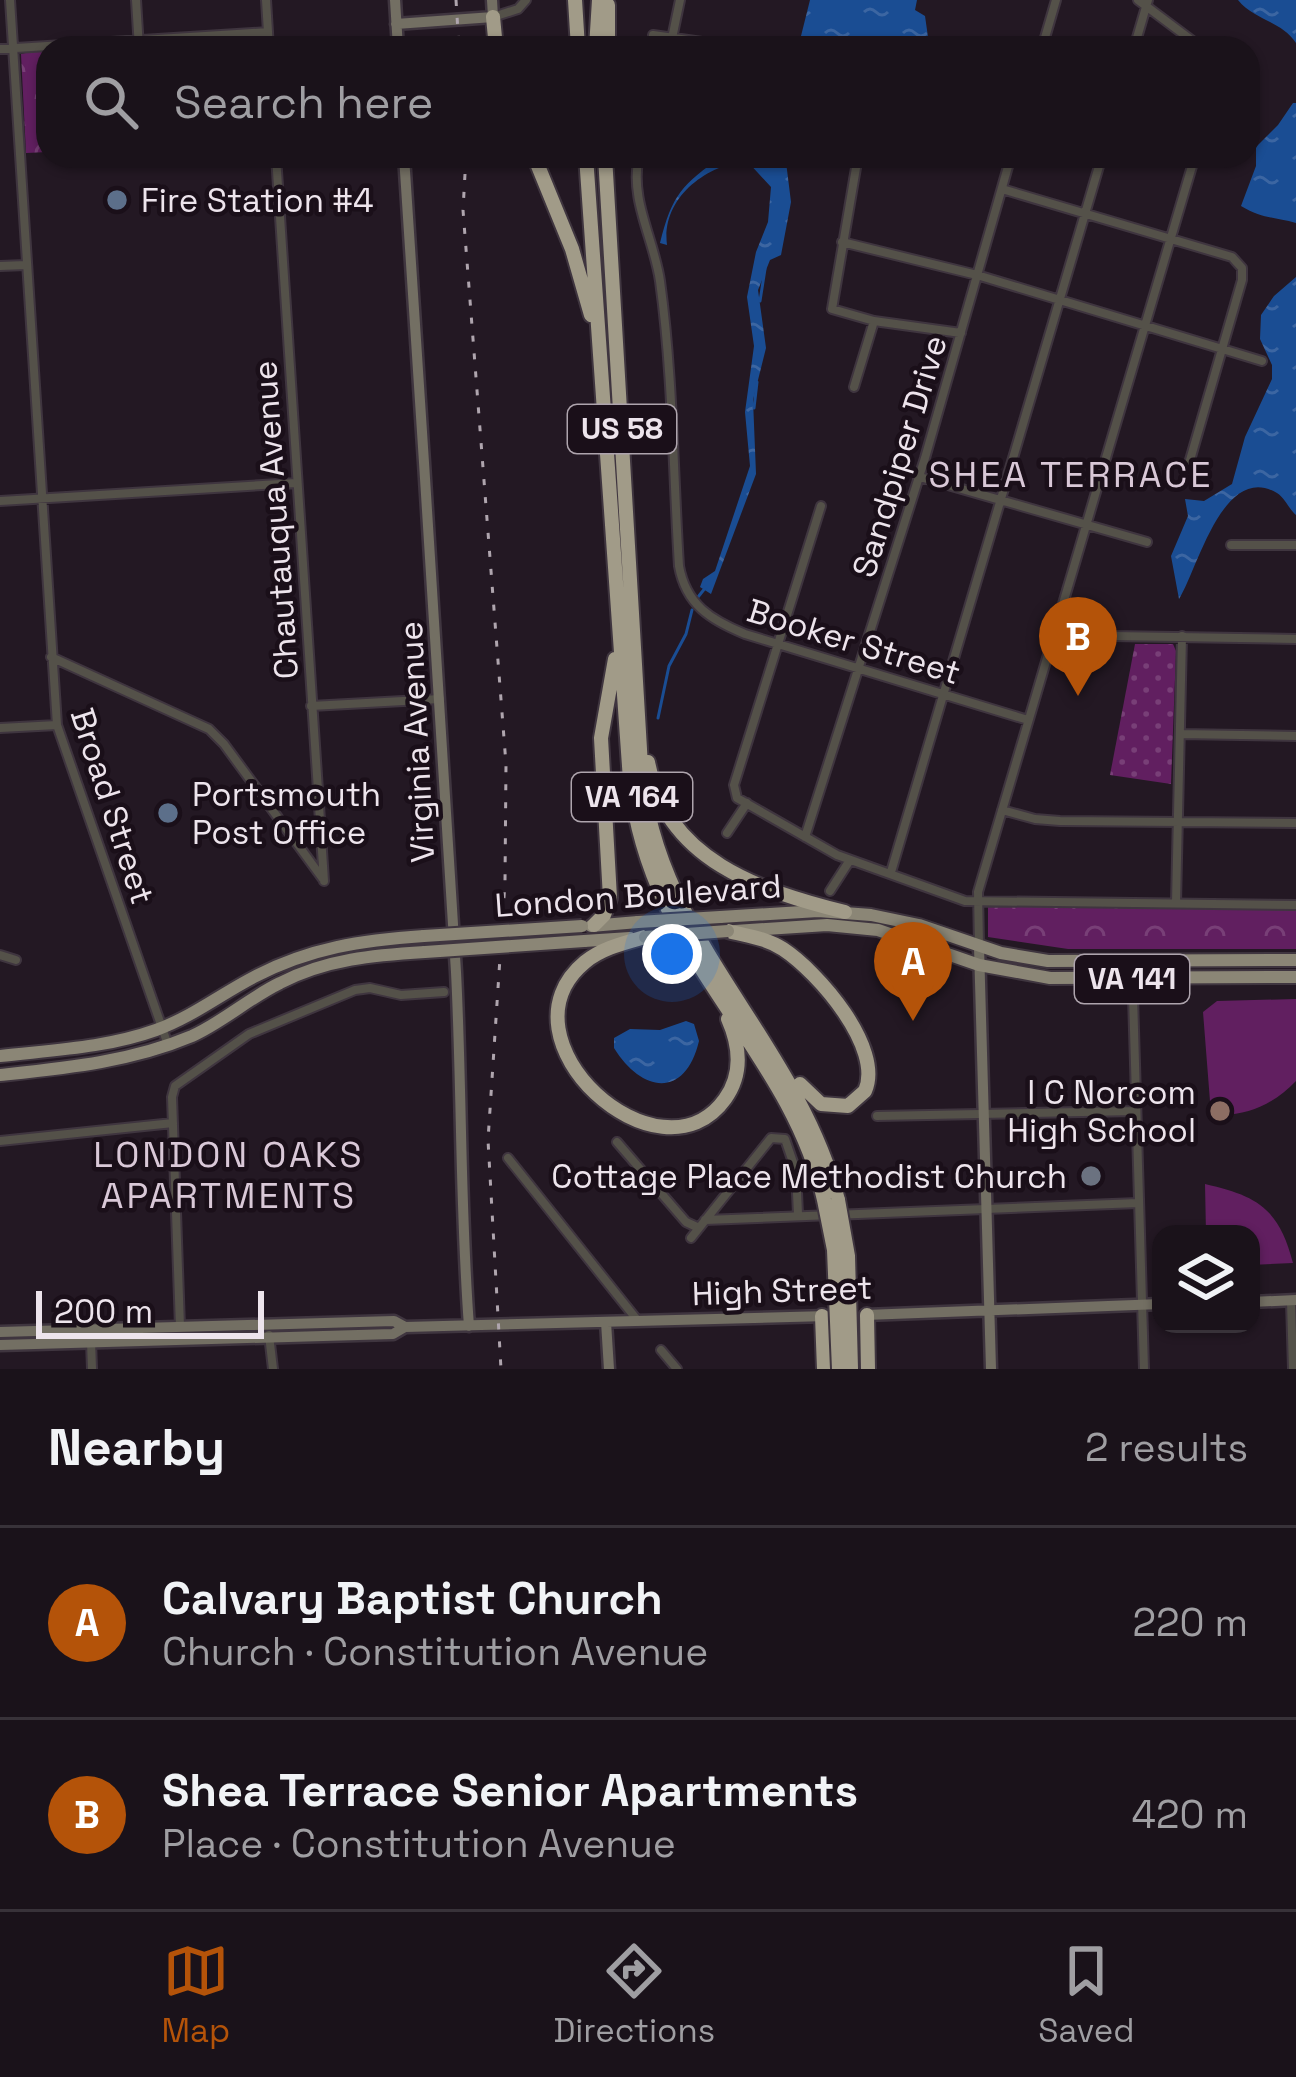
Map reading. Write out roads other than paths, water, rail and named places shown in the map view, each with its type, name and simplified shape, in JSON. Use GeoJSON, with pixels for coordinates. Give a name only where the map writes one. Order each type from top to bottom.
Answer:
{"type":"FeatureCollection","features":[{"type":"Feature","properties":{"kind":"highway"},"geometry":{"type":"LineString","coordinates":[[575,0],[577,36]]}},
{"type":"Feature","properties":{"kind":"highway"},"geometry":{"type":"LineString","coordinates":[[597,36],[600,0]]}},
{"type":"Feature","properties":{"kind":"highway"},"geometry":{"type":"LineString","coordinates":[[600,0],[606,36]]}},
{"type":"Feature","properties":{"kind":"highway"},"geometry":{"type":"LineString","coordinates":[[494,17],[495,36]]}},
{"type":"Feature","properties":{"kind":"highway"},"geometry":{"type":"LineString","coordinates":[[539,168],[572,249],[601,362]]}},
{"type":"Feature","properties":{"kind":"highway","name":"US 58"},"geometry":{"type":"LineString","coordinates":[[587,168],[618,612],[601,739],[610,898],[604,915],[587,931]]}},
{"type":"Feature","properties":{"kind":"highway","name":"US 58"},"geometry":{"type":"LineString","coordinates":[[606,168],[643,794],[660,864],[690,925],[807,1094],[821,1104],[848,1106],[869,1084],[869,1064],[822,983],[781,948],[724,924]]}},
{"type":"Feature","properties":{"kind":"highway","name":"VA 164"},"geometry":{"type":"LineString","coordinates":[[618,612],[629,780],[639,833],[667,909],[781,1091],[831,1200],[839,1369]]}},
{"type":"Feature","properties":{"kind":"highway"},"geometry":{"type":"LineString","coordinates":[[637,682],[653,783],[690,842],[722,868],[758,888],[845,912]]}},
{"type":"Feature","properties":{"kind":"highway"},"geometry":{"type":"LineString","coordinates":[[641,929],[584,963],[568,982],[558,1015],[563,1049],[585,1082],[616,1109],[646,1124],[668,1127],[700,1119],[726,1097],[736,1076],[736,1041],[702,966]]}},
{"type":"Feature","properties":{"kind":"highway","name":"VA 164"},"geometry":{"type":"LineString","coordinates":[[766,1041],[810,1118],[848,1256],[851,1369]]}},
{"type":"Feature","properties":{"kind":"highway"},"geometry":{"type":"LineString","coordinates":[[867,1315],[868,1369]]}},
{"type":"Feature","properties":{"kind":"highway"},"geometry":{"type":"LineString","coordinates":[[822,1316],[824,1369]]}},
{"type":"Feature","properties":{"kind":"main road","name":"London Boulevard"},"geometry":{"type":"LineString","coordinates":[[0,1056],[108,1043],[161,1028],[301,955],[356,941],[641,929],[845,912],[919,925],[979,947],[1048,961],[1296,959]]}},
{"type":"Feature","properties":{"kind":"main road","name":"London Boulevard"},"geometry":{"type":"LineString","coordinates":[[724,924],[847,926],[900,936],[979,965],[1050,978],[1296,977]]}},
{"type":"Feature","properties":{"kind":"main road","name":"London Boulevard"},"geometry":{"type":"LineString","coordinates":[[0,1075],[90,1066],[168,1045],[197,1033],[279,983],[353,958],[587,931]]}},
{"type":"Feature","properties":{"kind":"street","name":"Broad Street"},"geometry":{"type":"LineString","coordinates":[[10,0],[57,725],[168,1045]]}},
{"type":"Feature","properties":{"kind":"street"},"geometry":{"type":"LineString","coordinates":[[136,0],[138,36]]}},
{"type":"Feature","properties":{"kind":"street"},"geometry":{"type":"LineString","coordinates":[[266,0],[268,36]]}},
{"type":"Feature","properties":{"kind":"street"},"geometry":{"type":"LineString","coordinates":[[394,0],[397,36]]}},
{"type":"Feature","properties":{"kind":"street"},"geometry":{"type":"LineString","coordinates":[[492,0],[494,17]]}},
{"type":"Feature","properties":{"kind":"street"},"geometry":{"type":"LineString","coordinates":[[396,24],[494,17],[526,0]]}},
{"type":"Feature","properties":{"kind":"street"},"geometry":{"type":"LineString","coordinates":[[673,35],[680,0]]}},
{"type":"Feature","properties":{"kind":"street"},"geometry":{"type":"LineString","coordinates":[[1046,36],[1056,0]]}},
{"type":"Feature","properties":{"kind":"street"},"geometry":{"type":"LineString","coordinates":[[1137,36],[1144,2],[1187,36]]}},
{"type":"Feature","properties":{"kind":"street"},"geometry":{"type":"LineString","coordinates":[[225,36],[268,32]]}},
{"type":"Feature","properties":{"kind":"street"},"geometry":{"type":"LineString","coordinates":[[653,35],[678,36]]}},
{"type":"Feature","properties":{"kind":"street"},"geometry":{"type":"LineString","coordinates":[[0,49],[36,47]]}},
{"type":"Feature","properties":{"kind":"street","name":"Chautauqua Avenue"},"geometry":{"type":"LineString","coordinates":[[51,657],[209,729],[324,881],[277,168]]}},
{"type":"Feature","properties":{"kind":"street","name":"Virginia Avenue"},"geometry":{"type":"LineString","coordinates":[[405,168],[441,699],[469,1326]]}},
{"type":"Feature","properties":{"kind":"street","name":"Booker Street"},"geometry":{"type":"LineString","coordinates":[[639,168],[637,195],[656,259],[663,304],[681,578],[692,600],[710,618],[778,644],[1028,720]]}},
{"type":"Feature","properties":{"kind":"street"},"geometry":{"type":"LineString","coordinates":[[856,168],[832,309],[874,321],[961,333]]}},
{"type":"Feature","properties":{"kind":"street","name":"Sandpiper Drive"},"geometry":{"type":"LineString","coordinates":[[805,838],[920,477],[1008,168]]}},
{"type":"Feature","properties":{"kind":"street"},"geometry":{"type":"LineString","coordinates":[[891,872],[1098,168]]}},
{"type":"Feature","properties":{"kind":"street"},"geometry":{"type":"LineString","coordinates":[[991,1369],[977,902],[1191,168]]}},
{"type":"Feature","properties":{"kind":"street"},"geometry":{"type":"LineString","coordinates":[[1002,189],[1232,257],[1243,274],[1188,467]]}},
{"type":"Feature","properties":{"kind":"street"},"geometry":{"type":"LineString","coordinates":[[842,242],[977,275],[1262,361]]}},
{"type":"Feature","properties":{"kind":"street"},"geometry":{"type":"LineString","coordinates":[[0,266],[26,265]]}},
{"type":"Feature","properties":{"kind":"street"},"geometry":{"type":"LineString","coordinates":[[854,388],[874,321]]}},
{"type":"Feature","properties":{"kind":"street"},"geometry":{"type":"LineString","coordinates":[[920,477],[1148,542]]}},
{"type":"Feature","properties":{"kind":"street"},"geometry":{"type":"LineString","coordinates":[[0,501],[296,483]]}},
{"type":"Feature","properties":{"kind":"street"},"geometry":{"type":"LineString","coordinates":[[821,506],[734,784],[736,796],[850,860],[946,896],[977,902],[1296,905]]}},
{"type":"Feature","properties":{"kind":"street"},"geometry":{"type":"LineString","coordinates":[[1231,544],[1296,545]]}},
{"type":"Feature","properties":{"kind":"street"},"geometry":{"type":"LineString","coordinates":[[1057,622],[1098,634],[1296,639]]}},
{"type":"Feature","properties":{"kind":"street"},"geometry":{"type":"LineString","coordinates":[[1176,903],[1182,636]]}},
{"type":"Feature","properties":{"kind":"street"},"geometry":{"type":"LineString","coordinates":[[310,706],[441,699]]}},
{"type":"Feature","properties":{"kind":"street"},"geometry":{"type":"LineString","coordinates":[[0,728],[57,725]]}},
{"type":"Feature","properties":{"kind":"street"},"geometry":{"type":"LineString","coordinates":[[1180,734],[1296,736]]}},
{"type":"Feature","properties":{"kind":"street"},"geometry":{"type":"LineString","coordinates":[[727,832],[747,803]]}},
{"type":"Feature","properties":{"kind":"street"},"geometry":{"type":"LineString","coordinates":[[1002,810],[1047,820],[1296,823]]}},
{"type":"Feature","properties":{"kind":"street"},"geometry":{"type":"LineString","coordinates":[[830,891],[850,860]]}},
{"type":"Feature","properties":{"kind":"street"},"geometry":{"type":"LineString","coordinates":[[0,955],[16,960]]}},
{"type":"Feature","properties":{"kind":"street"},"geometry":{"type":"LineString","coordinates":[[1132,962],[1144,1369]]}},
{"type":"Feature","properties":{"kind":"street"},"geometry":{"type":"LineString","coordinates":[[180,1327],[172,1123],[173,1092],[180,1081],[256,1030],[362,988],[401,995],[444,992]]}},
{"type":"Feature","properties":{"kind":"street"},"geometry":{"type":"LineString","coordinates":[[877,1116],[1135,1111]]}},
{"type":"Feature","properties":{"kind":"street"},"geometry":{"type":"LineString","coordinates":[[0,1141],[172,1123]]}},
{"type":"Feature","properties":{"kind":"street"},"geometry":{"type":"LineString","coordinates":[[691,1238],[776,1136],[785,1139],[796,1171],[798,1214]]}},
{"type":"Feature","properties":{"kind":"street"},"geometry":{"type":"LineString","coordinates":[[617,1142],[686,1222],[702,1224],[798,1214],[1138,1203]]}},
{"type":"Feature","properties":{"kind":"street"},"geometry":{"type":"LineString","coordinates":[[508,1158],[638,1321]]}},
{"type":"Feature","properties":{"kind":"street"},"geometry":{"type":"LineString","coordinates":[[1260,1302],[1293,1300],[1293,1369]]}},
{"type":"Feature","properties":{"kind":"street","name":"High Street"},"geometry":{"type":"LineString","coordinates":[[0,1332],[91,1336],[394,1321],[405,1327],[469,1326],[1152,1304]]}},
{"type":"Feature","properties":{"kind":"street"},"geometry":{"type":"LineString","coordinates":[[606,1322],[609,1369]]}},
{"type":"Feature","properties":{"kind":"street","name":"High Street"},"geometry":{"type":"LineString","coordinates":[[0,1345],[180,1327],[269,1330]]}},
{"type":"Feature","properties":{"kind":"street"},"geometry":{"type":"LineString","coordinates":[[269,1330],[273,1369]]}},
{"type":"Feature","properties":{"kind":"street"},"geometry":{"type":"LineString","coordinates":[[91,1336],[92,1369]]}},
{"type":"Feature","properties":{"kind":"street"},"geometry":{"type":"LineString","coordinates":[[662,1350],[677,1369]]}},
{"type":"Feature","properties":{"kind":"water"},"geometry":{"type":"Polygon","coordinates":[[[810,0],[917,0],[915,10],[925,16],[928,36],[801,36],[810,0]]]}},
{"type":"Feature","properties":{"kind":"water"},"geometry":{"type":"Polygon","coordinates":[[[1238,0],[1296,0],[1296,43],[1283,30],[1238,0]]]}},
{"type":"Feature","properties":{"kind":"water"},"geometry":{"type":"Polygon","coordinates":[[[1296,103],[1296,223],[1241,206],[1255,168],[1260,168],[1260,143],[1296,103]]]}},
{"type":"Feature","properties":{"kind":"water"},"geometry":{"type":"Polygon","coordinates":[[[707,168],[719,168],[679,199],[667,228],[667,245],[660,243],[669,213],[681,192],[707,168]]]}},
{"type":"Feature","properties":{"kind":"water"},"geometry":{"type":"Polygon","coordinates":[[[753,168],[787,168],[791,202],[781,255],[770,260],[758,290],[766,348],[753,400],[756,474],[711,594],[700,587],[715,571],[750,466],[745,412],[754,346],[747,297],[768,222],[771,187],[753,168]]]}},
{"type":"Feature","properties":{"kind":"water"},"geometry":{"type":"Polygon","coordinates":[[[1296,277],[1296,515],[1277,493],[1258,487],[1241,492],[1214,524],[1179,599],[1171,556],[1188,516],[1185,499],[1204,501],[1232,484],[1245,437],[1272,379],[1272,365],[1260,339],[1261,315],[1296,277]]]}},
{"type":"Feature","properties":{"kind":"water"},"geometry":{"type":"Polygon","coordinates":[[[686,1021],[694,1024],[699,1041],[684,1073],[673,1081],[650,1081],[637,1074],[614,1048],[614,1038],[630,1029],[660,1030],[686,1021]]]}},
{"type":"Feature","properties":{"kind":"waterway"},"geometry":{"type":"LineString","coordinates":[[760,301],[765,269]]}},
{"type":"Feature","properties":{"kind":"waterway"},"geometry":{"type":"LineString","coordinates":[[754,408],[757,382]]}},
{"type":"Feature","properties":{"kind":"waterway"},"geometry":{"type":"LineString","coordinates":[[698,597],[706,587]]}},
{"type":"Feature","properties":{"kind":"waterway"},"geometry":{"type":"LineString","coordinates":[[658,718],[669,666],[692,610]]}},
{"type":"Feature","properties":{"kind":"railway"},"geometry":{"type":"LineString","coordinates":[[456,0],[458,36]]}},
{"type":"Feature","properties":{"kind":"railway"},"geometry":{"type":"LineString","coordinates":[[465,168],[463,210],[506,764],[505,882],[488,1140],[501,1369]]}},
{"type":"Feature","properties":{"kind":"place","name":"Fire Station #4"},"geometry":{"type":"Point","coordinates":[117,200]}},
{"type":"Feature","properties":{"kind":"place","name":"Shea Terrace Senior Apartments"},"geometry":{"type":"Point","coordinates":[1078,696]}},
{"type":"Feature","properties":{"kind":"place","name":"Portsmouth Post Office"},"geometry":{"type":"Point","coordinates":[168,813]}},
{"type":"Feature","properties":{"kind":"place","name":"Calvary Baptist Church"},"geometry":{"type":"Point","coordinates":[913,1021]}},
{"type":"Feature","properties":{"kind":"place","name":"I C Norcom High School"},"geometry":{"type":"Point","coordinates":[1220,1111]}},
{"type":"Feature","properties":{"kind":"place","name":"Cottage Place Methodist Church"},"geometry":{"type":"Point","coordinates":[1091,1176]}},
{"type":"Feature","properties":{"kind":"district","name":"SHEA TERRACE"},"geometry":{"type":"Point","coordinates":[1071,474]}},
{"type":"Feature","properties":{"kind":"district","name":"LONDON OAKS APARTMENTS"},"geometry":{"type":"Point","coordinates":[229,1174]}}]}
